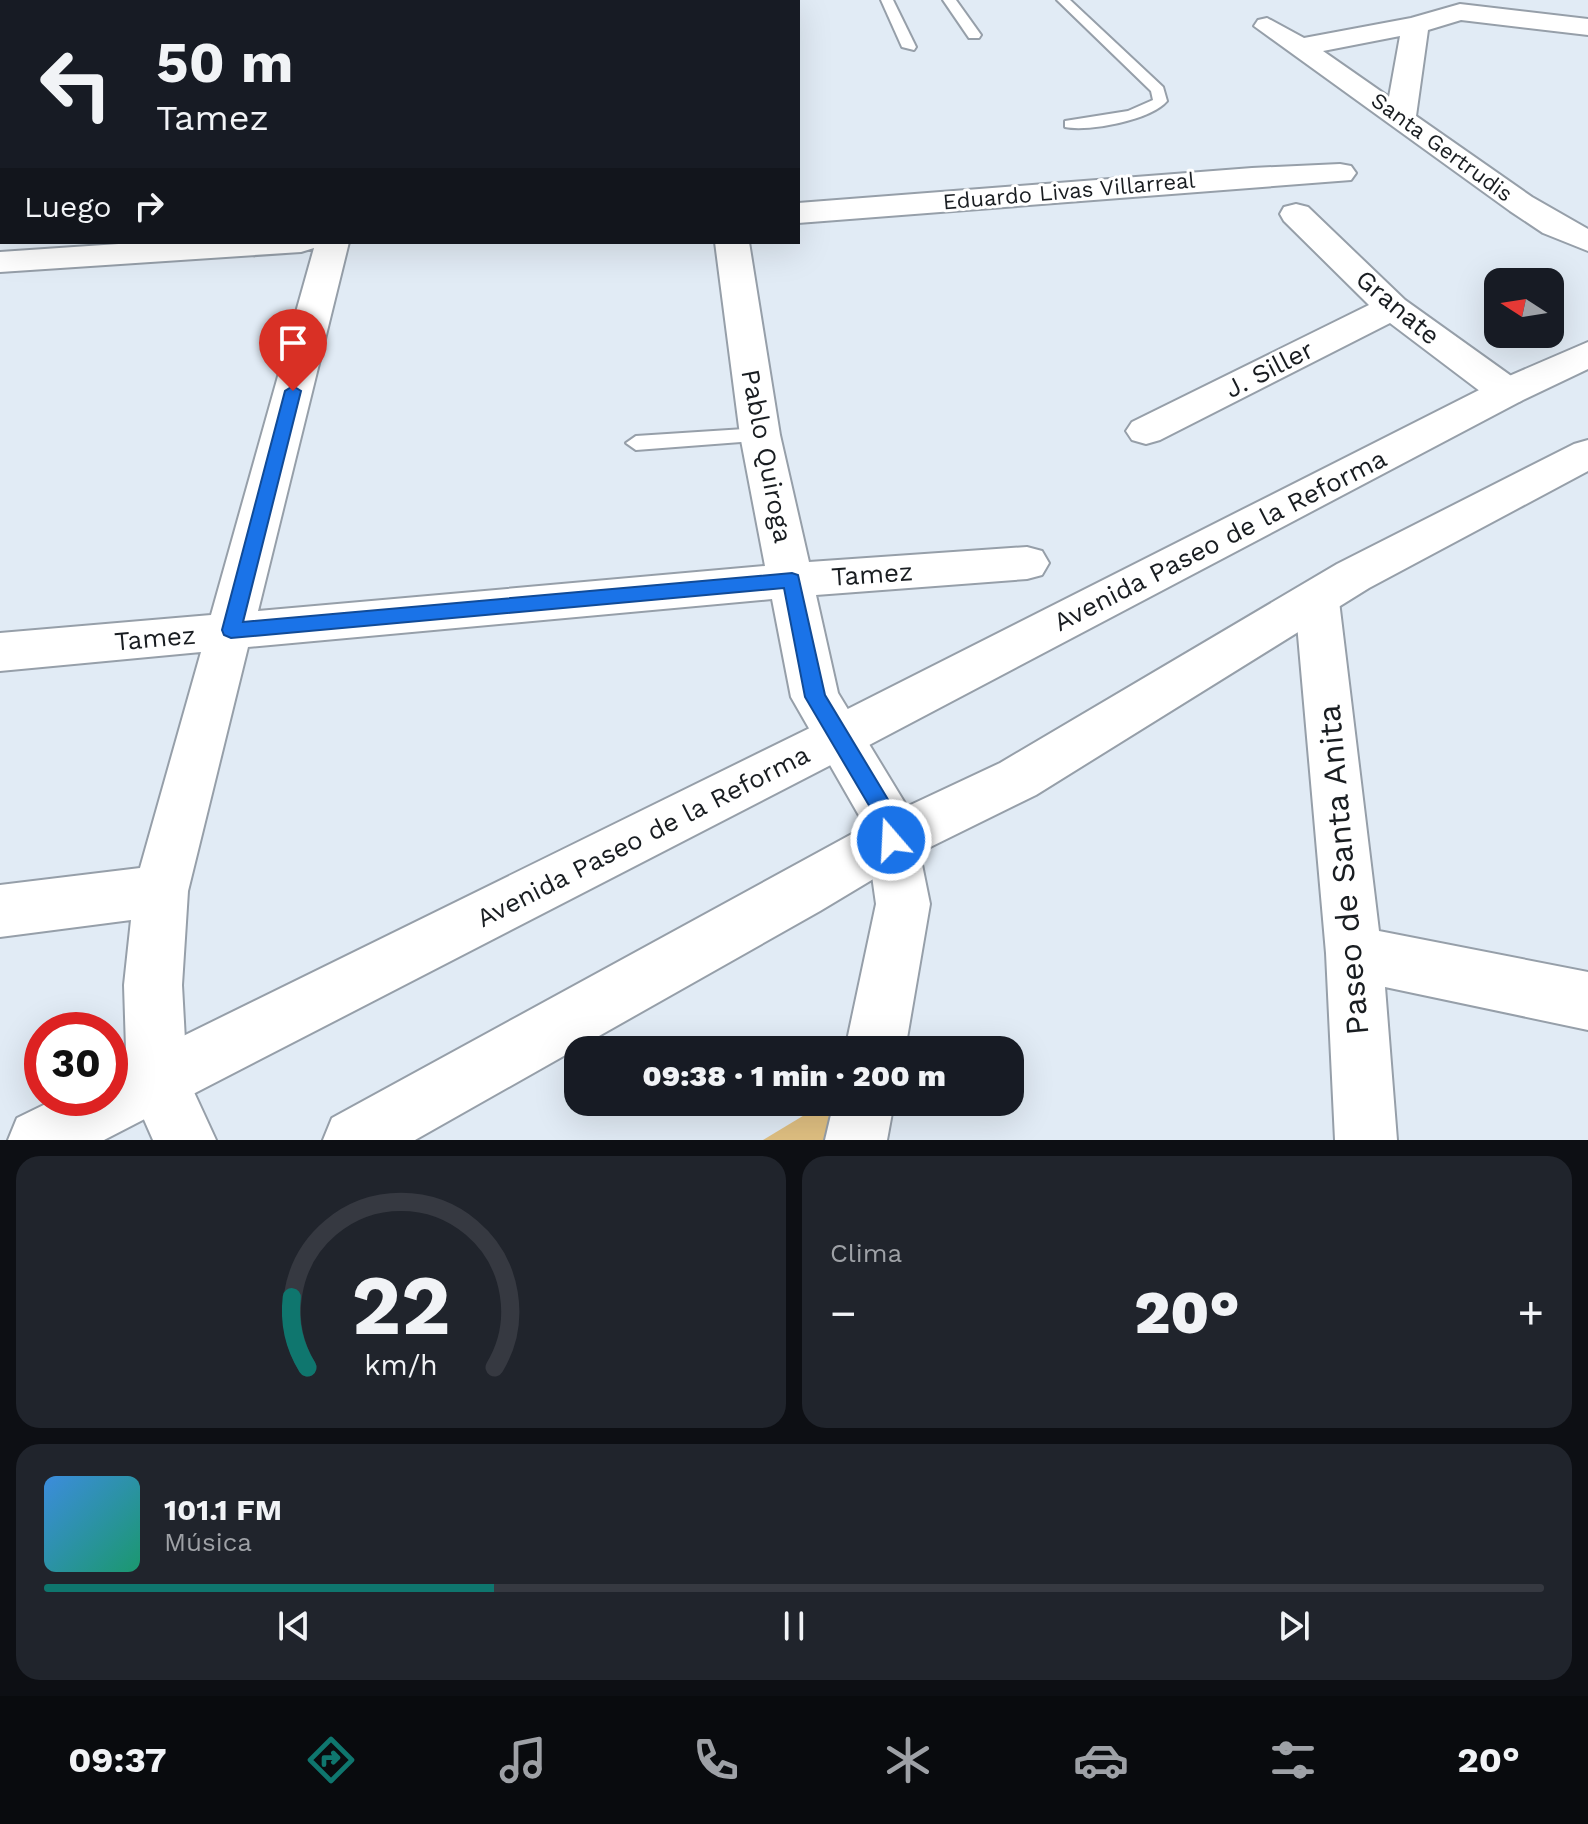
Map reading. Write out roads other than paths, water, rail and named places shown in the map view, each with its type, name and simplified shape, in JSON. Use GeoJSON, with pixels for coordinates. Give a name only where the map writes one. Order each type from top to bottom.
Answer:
{"type":"FeatureCollection","features":[{"type":"Feature","properties":{"kind":"main road"},"geometry":{"type":"LineString","coordinates":[[1300,47],[1415,25],[1460,12],[1588,27]]}},
{"type":"Feature","properties":{"kind":"main road"},"geometry":{"type":"LineString","coordinates":[[1401,116],[1415,25]]}},
{"type":"Feature","properties":{"kind":"main road","name":"Santa Gertrudis"},"geometry":{"type":"LineString","coordinates":[[1267,26],[1401,116],[1521,204],[1555,226],[1588,241]]}},
{"type":"Feature","properties":{"kind":"main road","name":"Eduardo Livas Villarreal"},"geometry":{"type":"LineString","coordinates":[[800,213],[1252,177],[1340,173]]}},
{"type":"Feature","properties":{"kind":"main road","name":"Granate"},"geometry":{"type":"LineString","coordinates":[[1296,214],[1392,308],[1507,392]]}},
{"type":"Feature","properties":{"kind":"main road"},"geometry":{"type":"LineString","coordinates":[[0,262],[271,244]]}},
{"type":"Feature","properties":{"kind":"main road"},"geometry":{"type":"LineString","coordinates":[[185,1140],[157,1081],[153,985],[161,891],[331,244]]}},
{"type":"Feature","properties":{"kind":"main road","name":"Pablo Quiroga"},"geometry":{"type":"LineString","coordinates":[[732,244],[760,435],[815,697],[891,823],[891,840],[903,904],[878,1036]]}},
{"type":"Feature","properties":{"kind":"main road","name":"J. Siller"},"geometry":{"type":"LineString","coordinates":[[1146,431],[1392,308]]}},
{"type":"Feature","properties":{"kind":"main road","name":"Avenida Paseo de la Reforma"},"geometry":{"type":"LineString","coordinates":[[39,1140],[837,738],[1507,392],[1588,354]]}},
{"type":"Feature","properties":{"kind":"main road"},"geometry":{"type":"LineString","coordinates":[[354,1140],[891,840],[1018,779],[1317,601],[1353,576],[1588,454]]}},
{"type":"Feature","properties":{"kind":"main road","name":"Tamez"},"geometry":{"type":"LineString","coordinates":[[0,652],[792,580],[1027,563]]}},
{"type":"Feature","properties":{"kind":"main road","name":"Paseo de Santa Anita"},"geometry":{"type":"LineString","coordinates":[[1317,601],[1354,953],[1366,1140]]}},
{"type":"Feature","properties":{"kind":"main road"},"geometry":{"type":"LineString","coordinates":[[0,911],[161,891]]}},
{"type":"Feature","properties":{"kind":"main road"},"geometry":{"type":"LineString","coordinates":[[1354,953],[1588,1001]]}},
{"type":"Feature","properties":{"kind":"main road"},"geometry":{"type":"LineString","coordinates":[[856,1140],[861,1116]]}},
{"type":"Feature","properties":{"kind":"lane"},"geometry":{"type":"LineString","coordinates":[[887,0],[909,47]]}},
{"type":"Feature","properties":{"kind":"lane"},"geometry":{"type":"LineString","coordinates":[[949,0],[974,35]]}},
{"type":"Feature","properties":{"kind":"lane"},"geometry":{"type":"LineString","coordinates":[[1063,0],[1158,90],[1160,101],[1154,108],[1140,113],[1070,124]]}},
{"type":"Feature","properties":{"kind":"lane"},"geometry":{"type":"LineString","coordinates":[[636,443],[760,435]]}}]}
